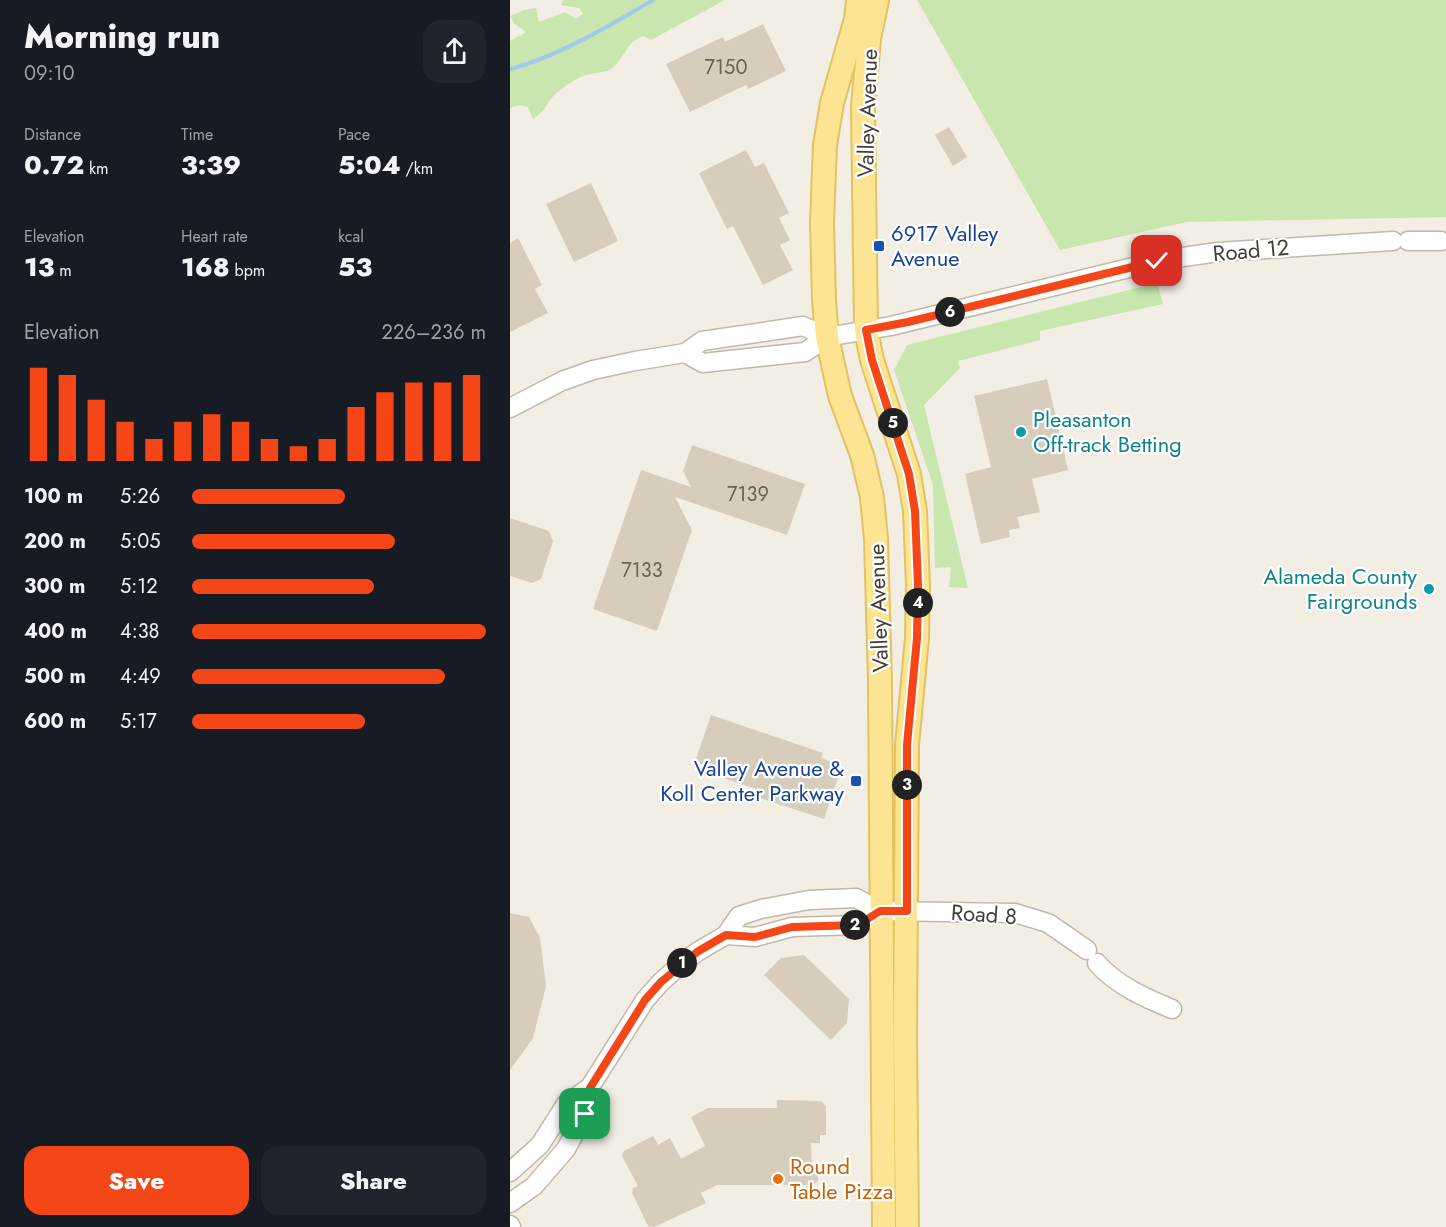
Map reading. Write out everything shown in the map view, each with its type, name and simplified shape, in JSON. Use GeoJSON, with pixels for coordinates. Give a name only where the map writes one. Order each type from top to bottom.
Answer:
{"type":"FeatureCollection","features":[{"type":"Feature","properties":{"kind":"main road","name":"Valley Avenue"},"geometry":{"type":"LineString","coordinates":[[858,0],[856,19],[832,103],[825,145],[822,223],[827,337],[840,396],[862,455],[872,497],[876,539],[880,682],[884,1227]]}},
{"type":"Feature","properties":{"kind":"main road","name":"Valley Avenue"},"geometry":{"type":"LineString","coordinates":[[877,0],[869,39],[863,106],[866,330],[872,360],[909,474],[915,511],[918,585],[917,638],[907,745],[905,1038],[907,1227]]}},
{"type":"Feature","properties":{"kind":"street","name":"Road 12"},"geometry":{"type":"LineString","coordinates":[[827,337],[900,324],[1162,260],[1218,252],[1400,241],[1441,241]]}},
{"type":"Feature","properties":{"kind":"street"},"geometry":{"type":"LineString","coordinates":[[510,408],[562,381],[593,370],[685,353],[702,341],[803,326],[827,337]]}},
{"type":"Feature","properties":{"kind":"street"},"geometry":{"type":"LineString","coordinates":[[685,353],[703,363],[805,352],[827,337]]}},
{"type":"Feature","properties":{"kind":"street"},"geometry":{"type":"LineString","coordinates":[[510,1203],[534,1186],[566,1149],[585,1114],[590,1088],[645,1000],[661,982],[697,952],[726,935],[739,916],[761,909],[809,900],[856,898],[880,911],[858,925],[792,927],[755,937],[726,935]]}},
{"type":"Feature","properties":{"kind":"street","name":"Road 8"},"geometry":{"type":"LineString","coordinates":[[880,911],[1015,913],[1048,923],[1092,956],[1123,985],[1172,1009]]}},
{"type":"Feature","properties":{"kind":"street"},"geometry":{"type":"LineString","coordinates":[[510,1172],[540,1144],[566,1104],[590,1088]]}},
{"type":"Feature","properties":{"kind":"green space"},"geometry":{"type":"Polygon","coordinates":[[[563,0],[725,0],[651,40],[643,36],[637,39],[612,68],[581,77],[566,85],[533,119],[528,107],[519,105],[510,108],[510,41],[526,32],[514,23],[510,16],[536,8],[539,22],[565,12],[576,19],[583,14],[579,8],[561,5],[563,0]]]}},
{"type":"Feature","properties":{"kind":"green space"},"geometry":{"type":"Polygon","coordinates":[[[917,0],[1446,0],[1446,217],[1187,222],[1060,250],[917,0]]]}},
{"type":"Feature","properties":{"kind":"green space"},"geometry":{"type":"Polygon","coordinates":[[[1157,283],[1163,304],[1040,331],[1040,340],[958,361],[960,368],[924,405],[968,588],[949,587],[951,567],[935,568],[933,485],[894,370],[907,345],[1157,283]]]}},
{"type":"Feature","properties":{"kind":"building"},"geometry":{"type":"Polygon","coordinates":[[[763,24],[786,71],[748,89],[746,85],[690,112],[666,64],[723,37],[725,42],[763,24]]]}},
{"type":"Feature","properties":{"kind":"building"},"geometry":{"type":"Polygon","coordinates":[[[949,127],[967,157],[953,166],[935,135],[949,127]]]}},
{"type":"Feature","properties":{"kind":"building"},"geometry":{"type":"Polygon","coordinates":[[[746,150],[755,167],[764,163],[789,213],[779,218],[790,240],[780,245],[793,270],[763,285],[733,226],[727,229],[699,173],[746,150]]]}},
{"type":"Feature","properties":{"kind":"building"},"geometry":{"type":"Polygon","coordinates":[[[591,183],[618,241],[574,262],[546,204],[591,183]]]}},
{"type":"Feature","properties":{"kind":"building"},"geometry":{"type":"Polygon","coordinates":[[[518,238],[542,285],[535,289],[548,313],[510,332],[510,243],[518,238]]]}},
{"type":"Feature","properties":{"kind":"building","name":"Pleasanton Off-track Betting"},"geometry":{"type":"Polygon","coordinates":[[[1047,379],[1068,470],[1032,479],[1040,512],[1017,517],[1020,528],[1009,530],[1010,537],[981,544],[965,474],[991,467],[974,396],[1047,379]]]}},
{"type":"Feature","properties":{"kind":"building"},"geometry":{"type":"Polygon","coordinates":[[[692,445],[805,484],[787,535],[675,497],[692,530],[657,631],[593,609],[641,470],[691,487],[683,471],[692,445]]]}},
{"type":"Feature","properties":{"kind":"building"},"geometry":{"type":"Polygon","coordinates":[[[510,518],[549,531],[553,541],[541,579],[532,583],[510,576],[510,518]]]}},
{"type":"Feature","properties":{"kind":"building"},"geometry":{"type":"Polygon","coordinates":[[[711,715],[823,753],[821,758],[832,762],[830,768],[840,772],[824,819],[760,798],[762,791],[714,775],[716,769],[695,762],[711,715]]]}},
{"type":"Feature","properties":{"kind":"building"},"geometry":{"type":"Polygon","coordinates":[[[510,913],[529,917],[540,938],[546,986],[533,1038],[510,1070],[510,913]]]}},
{"type":"Feature","properties":{"kind":"building"},"geometry":{"type":"Polygon","coordinates":[[[804,955],[849,999],[847,1023],[831,1040],[764,975],[781,958],[804,955]]]}},
{"type":"Feature","properties":{"kind":"building"},"geometry":{"type":"Polygon","coordinates":[[[777,1100],[821,1101],[826,1106],[826,1135],[820,1135],[820,1143],[811,1143],[812,1165],[817,1165],[818,1181],[813,1185],[717,1185],[701,1193],[706,1203],[654,1227],[648,1226],[632,1193],[633,1188],[638,1186],[622,1156],[624,1151],[653,1136],[658,1145],[670,1138],[681,1159],[705,1146],[691,1117],[708,1108],[777,1108],[777,1100]]]}},
{"type":"Feature","properties":{"kind":"waterway"},"geometry":{"type":"LineString","coordinates":[[510,69],[564,49],[653,0]]}},
{"type":"Feature","properties":{"kind":"place","name":"6917 Valley Avenue"},"geometry":{"type":"Point","coordinates":[879,246]}},
{"type":"Feature","properties":{"kind":"place","name":"Pleasanton Off-track Betting"},"geometry":{"type":"Point","coordinates":[1021,432]}},
{"type":"Feature","properties":{"kind":"place","name":"Alameda County Fairgrounds"},"geometry":{"type":"Point","coordinates":[1429,589]}},
{"type":"Feature","properties":{"kind":"place","name":"Valley Avenue & Koll Center Parkway"},"geometry":{"type":"Point","coordinates":[856,781]}},
{"type":"Feature","properties":{"kind":"place","name":"Round Table Pizza"},"geometry":{"type":"Point","coordinates":[778,1179]}},
{"type":"Feature","properties":{"kind":"route"},"geometry":{"type":"LineString","coordinates":[[585,1114],[590,1088],[645,1000],[680,965],[716,940],[726,935],[755,937],[792,927],[858,925],[880,911],[907,911],[907,745],[917,638],[918,585],[915,511],[909,474],[872,360],[866,330],[908,322],[1157,261]]}}]}
